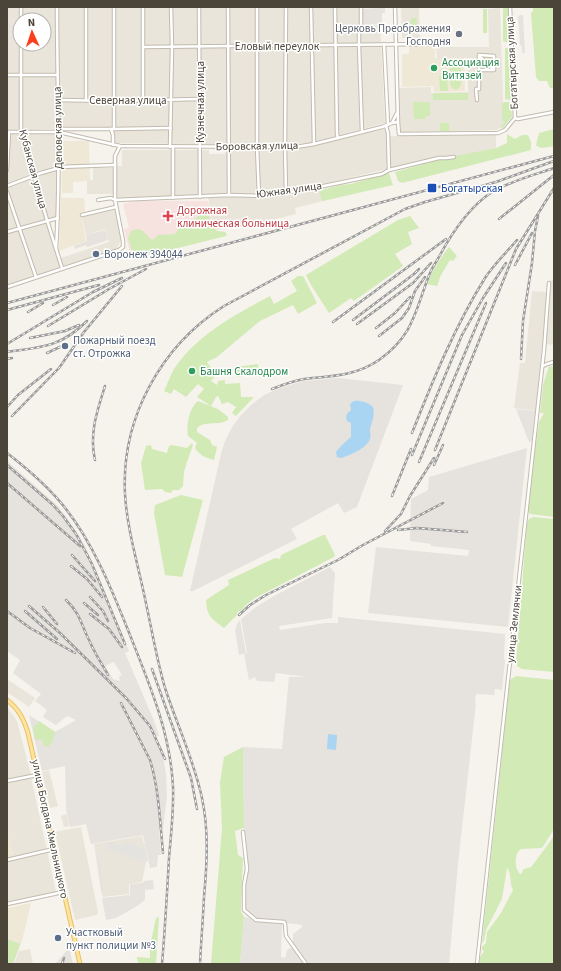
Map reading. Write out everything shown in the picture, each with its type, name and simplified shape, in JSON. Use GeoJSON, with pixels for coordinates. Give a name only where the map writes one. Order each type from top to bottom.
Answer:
{"type":"FeatureCollection","features":[{"type":"Feature","properties":{"kind":"main road","name":"улица Богдана Хмельницкого"},"geometry":{"type":"LineString","coordinates":[[7,700],[18,710],[24,721],[80,964]]}},
{"type":"Feature","properties":{"kind":"street","name":"Деповская улица"},"geometry":{"type":"LineString","coordinates":[[56,249],[59,168],[57,7]]}},
{"type":"Feature","properties":{"kind":"street"},"geometry":{"type":"LineString","coordinates":[[86,7],[86,100]]}},
{"type":"Feature","properties":{"kind":"street"},"geometry":{"type":"LineString","coordinates":[[113,145],[112,129],[115,101],[114,7]]}},
{"type":"Feature","properties":{"kind":"street"},"geometry":{"type":"LineString","coordinates":[[143,7],[143,100]]}},
{"type":"Feature","properties":{"kind":"street"},"geometry":{"type":"LineString","coordinates":[[171,7],[171,128],[173,198]]}},
{"type":"Feature","properties":{"kind":"street","name":"Кузнечная улица"},"geometry":{"type":"LineString","coordinates":[[199,7],[200,197]]}},
{"type":"Feature","properties":{"kind":"street"},"geometry":{"type":"LineString","coordinates":[[228,7],[229,195]]}},
{"type":"Feature","properties":{"kind":"street"},"geometry":{"type":"LineString","coordinates":[[257,7],[258,196]]}},
{"type":"Feature","properties":{"kind":"street"},"geometry":{"type":"LineString","coordinates":[[286,7],[286,193]]}},
{"type":"Feature","properties":{"kind":"street"},"geometry":{"type":"LineString","coordinates":[[311,7],[314,144]]}},
{"type":"Feature","properties":{"kind":"street"},"geometry":{"type":"LineString","coordinates":[[335,7],[338,138]]}},
{"type":"Feature","properties":{"kind":"street"},"geometry":{"type":"LineString","coordinates":[[361,7],[361,24],[358,45],[362,132]]}},
{"type":"Feature","properties":{"kind":"street"},"geometry":{"type":"LineString","coordinates":[[395,7],[399,134],[498,133],[504,130],[515,118],[518,119],[554,112]]}},
{"type":"Feature","properties":{"kind":"street","name":"Богатырская улица"},"geometry":{"type":"LineString","coordinates":[[510,7],[515,118]]}},
{"type":"Feature","properties":{"kind":"street"},"geometry":{"type":"LineString","coordinates":[[384,44],[389,170]]}},
{"type":"Feature","properties":{"kind":"street","name":"Еловый переулок"},"geometry":{"type":"LineString","coordinates":[[144,48],[435,44]]}},
{"type":"Feature","properties":{"kind":"street","name":"Кубанская улица"},"geometry":{"type":"LineString","coordinates":[[21,52],[21,131],[62,268]]}},
{"type":"Feature","properties":{"kind":"street"},"geometry":{"type":"LineString","coordinates":[[477,100],[476,89],[479,89],[479,56]]}},
{"type":"Feature","properties":{"kind":"street"},"geometry":{"type":"LineString","coordinates":[[479,56],[494,56],[494,70],[492,70]]}},
{"type":"Feature","properties":{"kind":"street"},"geometry":{"type":"LineString","coordinates":[[479,56],[492,68],[492,70]]}},
{"type":"Feature","properties":{"kind":"street"},"geometry":{"type":"LineString","coordinates":[[479,70],[492,70]]}},
{"type":"Feature","properties":{"kind":"street"},"geometry":{"type":"LineString","coordinates":[[7,75],[57,75]]}},
{"type":"Feature","properties":{"kind":"street","name":"Северная улица"},"geometry":{"type":"LineString","coordinates":[[58,100],[115,101],[199,99]]}},
{"type":"Feature","properties":{"kind":"street","name":"Боровская улица"},"geometry":{"type":"LineString","coordinates":[[59,130],[120,146],[296,147],[314,144],[387,125],[392,122],[398,113]]}},
{"type":"Feature","properties":{"kind":"street","name":"Боровская улица"},"geometry":{"type":"LineString","coordinates":[[392,122],[398,122]]}},
{"type":"Feature","properties":{"kind":"street"},"geometry":{"type":"LineString","coordinates":[[7,170],[8,132],[171,128]]}},
{"type":"Feature","properties":{"kind":"street"},"geometry":{"type":"LineString","coordinates":[[7,287],[118,250],[123,247],[115,200],[116,154],[120,146]]}},
{"type":"Feature","properties":{"kind":"street","name":"Южная улица"},"geometry":{"type":"LineString","coordinates":[[98,200],[111,198],[115,200],[229,195],[258,196],[286,193],[382,174],[389,170],[440,158],[454,157]]}},
{"type":"Feature","properties":{"kind":"street"},"geometry":{"type":"LineString","coordinates":[[7,186],[34,175],[59,168],[115,165]]}},
{"type":"Feature","properties":{"kind":"street"},"geometry":{"type":"LineString","coordinates":[[7,192],[36,277]]}},
{"type":"Feature","properties":{"kind":"street"},"geometry":{"type":"LineString","coordinates":[[82,215],[116,207]]}},
{"type":"Feature","properties":{"kind":"street"},"geometry":{"type":"LineString","coordinates":[[7,232],[58,218]]}},
{"type":"Feature","properties":{"kind":"street","name":"улица Землячки"},"geometry":{"type":"LineString","coordinates":[[477,964],[542,369],[549,283]]}},
{"type":"Feature","properties":{"kind":"street"},"geometry":{"type":"LineString","coordinates":[[542,369],[545,365],[554,362]]}},
{"type":"Feature","properties":{"kind":"street"},"geometry":{"type":"LineString","coordinates":[[7,781],[37,775]]}},
{"type":"Feature","properties":{"kind":"street"},"geometry":{"type":"LineString","coordinates":[[243,832],[247,869],[244,885],[244,910],[256,920],[284,922],[286,936],[306,964]]}},
{"type":"Feature","properties":{"kind":"street"},"geometry":{"type":"LineString","coordinates":[[7,860],[54,850]]}},
{"type":"Feature","properties":{"kind":"street"},"geometry":{"type":"LineString","coordinates":[[7,904],[63,892]]}},
{"type":"Feature","properties":{"kind":"shaded area"},"geometry":{"type":"Polygon","coordinates":[[[7,7],[360,7],[360,26],[380,25],[385,123],[309,143],[287,145],[114,143],[114,131],[52,129],[7,130],[7,7]]]}},
{"type":"Feature","properties":{"kind":"shaded area"},"geometry":{"type":"Polygon","coordinates":[[[377,7],[385,8],[385,13],[382,13],[382,24],[362,25],[362,9],[377,7]]]}},
{"type":"Feature","properties":{"kind":"shaded area"},"geometry":{"type":"Polygon","coordinates":[[[419,7],[420,38],[402,38],[401,8],[419,7]]]}},
{"type":"Feature","properties":{"kind":"shaded area"},"geometry":{"type":"Polygon","coordinates":[[[500,8],[504,126],[496,130],[400,132],[399,88],[431,87],[431,93],[468,92],[467,58],[437,58],[436,47],[489,47],[488,9],[500,8]]]}},
{"type":"Feature","properties":{"kind":"shaded area"},"geometry":{"type":"Polygon","coordinates":[[[523,15],[525,53],[522,53],[522,47],[520,45],[518,17],[523,15]]]}},
{"type":"Feature","properties":{"kind":"shaded area"},"geometry":{"type":"Polygon","coordinates":[[[435,45],[435,58],[464,58],[465,91],[434,92],[433,86],[402,87],[402,54],[409,54],[409,46],[435,45]]]}},
{"type":"Feature","properties":{"kind":"shaded area"},"geometry":{"type":"Polygon","coordinates":[[[384,129],[386,130],[388,136],[496,135],[496,148],[455,157],[438,157],[319,185],[323,201],[295,208],[296,214],[252,225],[213,230],[208,196],[117,198],[117,166],[122,166],[122,150],[209,150],[209,154],[225,154],[225,149],[292,149],[313,146],[384,129]]]}},
{"type":"Feature","properties":{"kind":"shaded area"},"geometry":{"type":"Polygon","coordinates":[[[7,134],[57,134],[57,220],[47,223],[61,267],[7,286],[7,134]]]}},
{"type":"Feature","properties":{"kind":"shaded area"},"geometry":{"type":"Polygon","coordinates":[[[61,141],[89,141],[90,181],[73,182],[73,193],[62,193],[61,141]]]}},
{"type":"Feature","properties":{"kind":"shaded area"},"geometry":{"type":"Polygon","coordinates":[[[93,168],[113,168],[113,194],[87,194],[87,181],[93,180],[93,168]]]}},
{"type":"Feature","properties":{"kind":"shaded area"},"geometry":{"type":"Polygon","coordinates":[[[61,198],[84,198],[85,212],[81,213],[86,241],[59,251],[61,198]]]}},
{"type":"Feature","properties":{"kind":"shaded area","name":"Дорожная клиническая больница"},"geometry":{"type":"Polygon","coordinates":[[[135,201],[208,201],[213,229],[130,252],[124,229],[129,228],[123,204],[135,201]]]}},
{"type":"Feature","properties":{"kind":"shaded area"},"geometry":{"type":"Polygon","coordinates":[[[115,210],[121,240],[116,250],[63,266],[61,258],[109,242],[105,229],[86,235],[82,217],[115,210]]]}},
{"type":"Feature","properties":{"kind":"shaded area"},"geometry":{"type":"Polygon","coordinates":[[[105,230],[108,240],[87,247],[86,245],[75,249],[74,246],[87,241],[86,235],[105,230]]]}},
{"type":"Feature","properties":{"kind":"shaded area"},"geometry":{"type":"Polygon","coordinates":[[[551,280],[554,280],[554,345],[546,344],[551,280]]]}},
{"type":"Feature","properties":{"kind":"shaded area"},"geometry":{"type":"Polygon","coordinates":[[[532,291],[547,292],[536,411],[514,408],[520,363],[525,363],[532,291]]]}},
{"type":"Feature","properties":{"kind":"shaded area"},"geometry":{"type":"Polygon","coordinates":[[[339,378],[403,385],[357,507],[344,513],[338,503],[291,529],[297,539],[193,591],[190,591],[221,454],[225,441],[232,427],[251,405],[264,395],[279,388],[304,381],[339,378]]]}},
{"type":"Feature","properties":{"kind":"shaded area"},"geometry":{"type":"Polygon","coordinates":[[[516,409],[535,411],[532,441],[529,442],[516,409]]]}},
{"type":"Feature","properties":{"kind":"shaded area"},"geometry":{"type":"Polygon","coordinates":[[[527,448],[508,627],[368,613],[376,547],[468,556],[469,550],[431,546],[431,544],[410,541],[411,499],[428,490],[429,477],[527,448]]]}},
{"type":"Feature","properties":{"kind":"shaded area"},"geometry":{"type":"Polygon","coordinates":[[[7,461],[58,506],[80,537],[87,550],[129,651],[125,653],[155,723],[159,736],[154,737],[163,757],[166,774],[167,796],[163,829],[159,830],[161,855],[158,855],[157,867],[150,868],[143,835],[91,844],[86,824],[70,827],[66,809],[65,766],[42,771],[29,715],[55,732],[76,720],[67,716],[56,725],[43,717],[47,710],[35,701],[41,694],[13,673],[20,660],[7,651],[7,461]],[[114,662],[105,666],[113,679],[120,681],[119,677],[122,675],[114,662]]]}},
{"type":"Feature","properties":{"kind":"shaded area"},"geometry":{"type":"Polygon","coordinates":[[[330,567],[335,573],[332,618],[279,626],[280,630],[325,623],[338,623],[338,617],[505,634],[505,660],[502,690],[495,689],[494,695],[476,694],[449,964],[309,964],[293,945],[293,934],[302,927],[302,925],[286,923],[286,921],[257,919],[244,909],[247,871],[244,828],[243,747],[282,749],[289,677],[306,677],[276,673],[274,682],[257,681],[255,677],[249,680],[244,654],[247,653],[241,619],[256,607],[274,596],[330,567]]]}},
{"type":"Feature","properties":{"kind":"shaded area"},"geometry":{"type":"Polygon","coordinates":[[[240,620],[246,653],[239,655],[235,630],[240,620]]]}},
{"type":"Feature","properties":{"kind":"shaded area"},"geometry":{"type":"Polygon","coordinates":[[[7,679],[35,698],[29,707],[7,692],[7,679]]]}},
{"type":"Feature","properties":{"kind":"shaded area"},"geometry":{"type":"Polygon","coordinates":[[[7,707],[17,721],[31,775],[7,780],[7,707]]]}},
{"type":"Feature","properties":{"kind":"shaded area"},"geometry":{"type":"Polygon","coordinates":[[[75,722],[75,724],[63,731],[67,735],[60,745],[61,749],[63,748],[66,764],[61,765],[57,744],[54,743],[48,753],[49,747],[58,732],[75,722]]]}},
{"type":"Feature","properties":{"kind":"shaded area"},"geometry":{"type":"Polygon","coordinates":[[[49,770],[58,806],[50,808],[42,772],[49,770]]]}},
{"type":"Feature","properties":{"kind":"shaded area"},"geometry":{"type":"Polygon","coordinates":[[[31,777],[56,892],[7,902],[7,782],[31,777]]]}},
{"type":"Feature","properties":{"kind":"shaded area"},"geometry":{"type":"Polygon","coordinates":[[[67,814],[69,826],[64,827],[61,816],[67,814]]]}},
{"type":"Feature","properties":{"kind":"shaded area"},"geometry":{"type":"Polygon","coordinates":[[[81,827],[98,912],[97,915],[75,920],[55,832],[81,827]]]}},
{"type":"Feature","properties":{"kind":"shaded area"},"geometry":{"type":"Polygon","coordinates":[[[142,836],[148,861],[146,862],[142,882],[129,884],[129,894],[103,897],[94,844],[142,836]]]}},
{"type":"Feature","properties":{"kind":"shaded area"},"geometry":{"type":"Polygon","coordinates":[[[9,837],[13,855],[7,856],[7,838],[9,837]]]}},
{"type":"Feature","properties":{"kind":"shaded area"},"geometry":{"type":"Polygon","coordinates":[[[109,842],[121,846],[128,842],[145,849],[147,860],[142,859],[141,861],[105,848],[109,842]]]}},
{"type":"Feature","properties":{"kind":"shaded area"},"geometry":{"type":"Polygon","coordinates":[[[96,854],[98,854],[104,892],[102,893],[96,854]]]}},
{"type":"Feature","properties":{"kind":"shaded area"},"geometry":{"type":"Polygon","coordinates":[[[153,880],[154,889],[145,890],[145,900],[116,918],[106,920],[102,898],[130,895],[130,884],[143,883],[144,881],[153,880]]]}},
{"type":"Feature","properties":{"kind":"shaded area"},"geometry":{"type":"Polygon","coordinates":[[[31,903],[22,941],[13,964],[7,964],[7,908],[31,903]]]}},
{"type":"Feature","properties":{"kind":"shaded area"},"geometry":{"type":"Polygon","coordinates":[[[244,917],[250,918],[253,921],[282,924],[281,957],[285,958],[287,950],[292,947],[305,964],[240,964],[244,917]]]}},
{"type":"Feature","properties":{"kind":"shaded area"},"geometry":{"type":"Polygon","coordinates":[[[30,949],[33,964],[14,964],[19,951],[30,949]]]}},
{"type":"Feature","properties":{"kind":"shaded area"},"geometry":{"type":"Polygon","coordinates":[[[68,949],[70,951],[73,964],[55,964],[68,949]]]}},
{"type":"Feature","properties":{"kind":"green space"},"geometry":{"type":"Polygon","coordinates":[[[503,7],[508,7],[508,43],[503,41],[503,7]]]}},
{"type":"Feature","properties":{"kind":"green space"},"geometry":{"type":"Polygon","coordinates":[[[533,7],[554,7],[554,88],[550,88],[547,81],[539,81],[536,77],[531,13],[533,11],[533,7]]]}},
{"type":"Feature","properties":{"kind":"green space"},"geometry":{"type":"Polygon","coordinates":[[[483,9],[487,9],[487,33],[483,33],[483,9]]]}},
{"type":"Feature","properties":{"kind":"green space"},"geometry":{"type":"Polygon","coordinates":[[[411,18],[417,18],[417,28],[411,29],[411,18]]]}},
{"type":"Feature","properties":{"kind":"green space"},"geometry":{"type":"Polygon","coordinates":[[[505,48],[510,48],[512,99],[510,100],[505,99],[505,48]]]}},
{"type":"Feature","properties":{"kind":"green space"},"geometry":{"type":"Polygon","coordinates":[[[482,58],[492,58],[492,68],[482,68],[482,58]]]}},
{"type":"Feature","properties":{"kind":"green space"},"geometry":{"type":"Polygon","coordinates":[[[454,60],[458,60],[461,65],[461,85],[456,90],[452,88],[450,84],[450,64],[454,60]]]}},
{"type":"Feature","properties":{"kind":"green space"},"geometry":{"type":"Polygon","coordinates":[[[439,76],[447,76],[448,91],[440,91],[439,76]]]}},
{"type":"Feature","properties":{"kind":"green space"},"geometry":{"type":"Polygon","coordinates":[[[433,93],[468,93],[468,100],[433,100],[433,93]]]}},
{"type":"Feature","properties":{"kind":"green space"},"geometry":{"type":"Polygon","coordinates":[[[413,102],[430,102],[430,116],[426,116],[425,119],[414,119],[413,102]]]}},
{"type":"Feature","properties":{"kind":"green space"},"geometry":{"type":"Polygon","coordinates":[[[504,102],[509,102],[511,104],[512,117],[502,129],[501,128],[504,122],[502,118],[502,104],[504,102]]]}},
{"type":"Feature","properties":{"kind":"green space"},"geometry":{"type":"Polygon","coordinates":[[[440,123],[449,123],[449,131],[440,131],[440,123]]]}},
{"type":"Feature","properties":{"kind":"green space"},"geometry":{"type":"Polygon","coordinates":[[[554,129],[554,146],[542,148],[536,145],[539,133],[554,129]]]}},
{"type":"Feature","properties":{"kind":"green space"},"geometry":{"type":"Polygon","coordinates":[[[507,134],[515,139],[522,135],[528,135],[531,142],[531,150],[402,183],[398,181],[395,172],[445,158],[496,148],[507,143],[507,134]]]}},
{"type":"Feature","properties":{"kind":"green space"},"geometry":{"type":"Polygon","coordinates":[[[389,173],[393,185],[323,201],[321,199],[320,191],[322,190],[351,184],[389,173]]]}},
{"type":"Feature","properties":{"kind":"green space"},"geometry":{"type":"Polygon","coordinates":[[[202,213],[208,213],[217,231],[225,232],[227,235],[226,236],[150,255],[145,250],[134,253],[132,251],[128,238],[131,231],[139,229],[142,230],[153,240],[158,235],[175,234],[185,222],[195,219],[202,213]]]}},
{"type":"Feature","properties":{"kind":"green space"},"geometry":{"type":"Polygon","coordinates":[[[410,216],[419,228],[408,232],[412,244],[395,254],[403,266],[354,301],[351,298],[329,313],[306,275],[398,220],[410,216]]]}},
{"type":"Feature","properties":{"kind":"green space"},"geometry":{"type":"Polygon","coordinates":[[[449,247],[457,256],[453,261],[450,260],[441,275],[437,286],[427,284],[436,265],[449,247]]]}},
{"type":"Feature","properties":{"kind":"green space"},"geometry":{"type":"Polygon","coordinates":[[[298,276],[303,276],[317,303],[298,314],[293,305],[260,321],[217,357],[207,362],[216,375],[211,381],[217,385],[218,381],[225,380],[225,384],[240,383],[241,397],[254,397],[236,416],[232,413],[236,407],[228,402],[222,404],[218,396],[211,406],[197,397],[204,389],[198,384],[186,397],[174,389],[171,394],[164,391],[176,366],[196,344],[231,318],[270,296],[274,304],[297,291],[291,281],[298,276]]]}},
{"type":"Feature","properties":{"kind":"green space"},"geometry":{"type":"Polygon","coordinates":[[[258,364],[259,374],[237,377],[236,367],[258,364]]]}},
{"type":"Feature","properties":{"kind":"green space"},"geometry":{"type":"Polygon","coordinates":[[[549,366],[554,367],[554,517],[530,514],[528,511],[528,501],[539,422],[544,413],[540,413],[543,385],[549,366]]]}},
{"type":"Feature","properties":{"kind":"green space"},"geometry":{"type":"Polygon","coordinates":[[[198,401],[218,409],[228,417],[228,420],[220,423],[205,424],[197,428],[197,432],[210,440],[212,445],[217,447],[214,460],[201,455],[195,448],[197,443],[188,436],[187,427],[190,413],[198,401]]]}},
{"type":"Feature","properties":{"kind":"green space"},"geometry":{"type":"Polygon","coordinates":[[[192,443],[193,445],[184,472],[183,486],[179,490],[173,490],[171,493],[165,492],[162,489],[145,490],[141,463],[146,446],[151,445],[152,449],[167,453],[169,446],[172,445],[187,448],[192,443]]]}},
{"type":"Feature","properties":{"kind":"green space"},"geometry":{"type":"Polygon","coordinates":[[[181,495],[203,500],[182,577],[165,575],[154,513],[155,505],[181,495]]]}},
{"type":"Feature","properties":{"kind":"green space"},"geometry":{"type":"Polygon","coordinates":[[[533,517],[554,519],[554,672],[522,669],[517,666],[516,662],[527,523],[529,519],[533,517]]]}},
{"type":"Feature","properties":{"kind":"green space"},"geometry":{"type":"Polygon","coordinates":[[[323,535],[325,535],[335,555],[334,557],[255,598],[240,612],[238,611],[239,606],[237,615],[224,628],[210,617],[207,610],[206,600],[229,585],[228,580],[275,558],[280,559],[281,555],[323,535]]]}},
{"type":"Feature","properties":{"kind":"green space"},"geometry":{"type":"Polygon","coordinates":[[[516,676],[554,680],[554,829],[542,848],[521,849],[517,854],[516,865],[520,874],[524,869],[532,866],[554,836],[554,964],[479,964],[480,957],[484,951],[482,950],[482,947],[486,943],[487,932],[501,913],[513,890],[507,868],[502,899],[486,930],[484,941],[482,943],[510,680],[516,676]]]}},
{"type":"Feature","properties":{"kind":"green space"},"geometry":{"type":"Polygon","coordinates":[[[39,721],[55,732],[49,747],[44,746],[42,739],[35,740],[33,728],[39,721]]]}},
{"type":"Feature","properties":{"kind":"green space"},"geometry":{"type":"Polygon","coordinates":[[[243,747],[244,828],[235,831],[238,855],[243,858],[241,912],[244,917],[240,964],[211,964],[222,828],[220,783],[224,757],[243,747]]]}},
{"type":"Feature","properties":{"kind":"green space"},"geometry":{"type":"Polygon","coordinates":[[[159,917],[156,964],[138,964],[137,957],[150,958],[150,946],[156,918],[159,917]]]}},
{"type":"Feature","properties":{"kind":"green space"},"geometry":{"type":"Polygon","coordinates":[[[7,939],[20,944],[13,964],[7,964],[7,939]]]}},
{"type":"Feature","properties":{"kind":"water"},"geometry":{"type":"Polygon","coordinates":[[[354,401],[364,402],[373,407],[374,410],[370,429],[370,439],[365,446],[357,451],[341,458],[337,457],[336,452],[351,437],[351,423],[347,421],[346,416],[351,410],[350,404],[354,401]]]}},
{"type":"Feature","properties":{"kind":"water"},"geometry":{"type":"Polygon","coordinates":[[[328,734],[337,735],[336,750],[327,749],[328,734]]]}},
{"type":"Feature","properties":{"kind":"railway"},"geometry":{"type":"LineString","coordinates":[[7,303],[554,156]]}},
{"type":"Feature","properties":{"kind":"railway"},"geometry":{"type":"LineString","coordinates":[[200,964],[207,860],[206,823],[204,810],[195,770],[165,688],[156,653],[126,507],[126,466],[130,438],[138,412],[149,386],[164,363],[181,342],[201,322],[224,306],[405,209],[496,182],[554,161]]}},
{"type":"Feature","properties":{"kind":"railway"},"geometry":{"type":"LineString","coordinates":[[272,389],[304,379],[334,376],[352,372],[379,360],[400,341],[407,331],[417,310],[432,268],[450,237],[469,212],[484,198],[499,188],[554,168]]}},
{"type":"Feature","properties":{"kind":"railway"},"geometry":{"type":"LineString","coordinates":[[499,219],[554,175]]}},
{"type":"Feature","properties":{"kind":"railway"},"geometry":{"type":"LineString","coordinates":[[435,450],[516,249],[554,188]]}},
{"type":"Feature","properties":{"kind":"railway"},"geometry":{"type":"LineString","coordinates":[[521,359],[523,321],[538,216]]}},
{"type":"Feature","properties":{"kind":"railway"},"geometry":{"type":"LineString","coordinates":[[515,265],[532,233]]}},
{"type":"Feature","properties":{"kind":"railway"},"geometry":{"type":"LineString","coordinates":[[333,322],[446,239]]}},
{"type":"Feature","properties":{"kind":"railway"},"geometry":{"type":"LineString","coordinates":[[412,433],[436,373],[474,296],[496,263],[517,240]]}},
{"type":"Feature","properties":{"kind":"railway"},"geometry":{"type":"LineString","coordinates":[[357,324],[413,283],[431,263]]}},
{"type":"Feature","properties":{"kind":"railway"},"geometry":{"type":"LineString","coordinates":[[412,455],[462,335],[483,298],[506,263]]}},
{"type":"Feature","properties":{"kind":"railway"},"geometry":{"type":"LineString","coordinates":[[48,326],[109,289],[146,269]]}},
{"type":"Feature","properties":{"kind":"railway"},"geometry":{"type":"LineString","coordinates":[[353,320],[419,269]]}},
{"type":"Feature","properties":{"kind":"railway"},"geometry":{"type":"LineString","coordinates":[[379,336],[402,318],[409,308],[415,291],[425,277]]}},
{"type":"Feature","properties":{"kind":"railway"},"geometry":{"type":"LineString","coordinates":[[7,344],[93,292],[122,278]]}},
{"type":"Feature","properties":{"kind":"railway"},"geometry":{"type":"LineString","coordinates":[[7,310],[99,285]]}},
{"type":"Feature","properties":{"kind":"railway"},"geometry":{"type":"LineString","coordinates":[[12,416],[59,368],[84,332],[122,286]]}},
{"type":"Feature","properties":{"kind":"railway"},"geometry":{"type":"LineString","coordinates":[[53,305],[67,297]]}},
{"type":"Feature","properties":{"kind":"railway"},"geometry":{"type":"LineString","coordinates":[[376,328],[395,313],[410,297]]}},
{"type":"Feature","properties":{"kind":"railway"},"geometry":{"type":"LineString","coordinates":[[28,312],[43,303]]}},
{"type":"Feature","properties":{"kind":"railway"},"geometry":{"type":"LineString","coordinates":[[419,462],[486,303]]}},
{"type":"Feature","properties":{"kind":"railway"},"geometry":{"type":"LineString","coordinates":[[7,352],[41,347],[59,341],[78,330],[87,321]]}},
{"type":"Feature","properties":{"kind":"railway"},"geometry":{"type":"LineString","coordinates":[[30,338],[65,331],[79,325]]}},
{"type":"Feature","properties":{"kind":"railway"},"geometry":{"type":"LineString","coordinates":[[47,353],[62,346]]}},
{"type":"Feature","properties":{"kind":"railway"},"geometry":{"type":"LineString","coordinates":[[7,359],[12,358]]}},
{"type":"Feature","properties":{"kind":"railway"},"geometry":{"type":"LineString","coordinates":[[7,407],[18,395],[51,369]]}},
{"type":"Feature","properties":{"kind":"railway"},"geometry":{"type":"LineString","coordinates":[[95,460],[93,450],[93,432],[105,386]]}},
{"type":"Feature","properties":{"kind":"railway"},"geometry":{"type":"LineString","coordinates":[[434,465],[443,445]]}},
{"type":"Feature","properties":{"kind":"railway"},"geometry":{"type":"LineString","coordinates":[[392,496],[411,449]]}},
{"type":"Feature","properties":{"kind":"railway"},"geometry":{"type":"LineString","coordinates":[[7,453],[31,472],[53,493],[85,537],[115,598],[143,668],[163,725],[171,765],[173,795],[162,964]]}},
{"type":"Feature","properties":{"kind":"railway"},"geometry":{"type":"LineString","coordinates":[[385,531],[401,514],[410,496],[434,458]]}},
{"type":"Feature","properties":{"kind":"railway"},"geometry":{"type":"LineString","coordinates":[[7,465],[53,505],[76,534],[92,564],[125,644]]}},
{"type":"Feature","properties":{"kind":"railway"},"geometry":{"type":"LineString","coordinates":[[7,483],[80,546]]}},
{"type":"Feature","properties":{"kind":"railway"},"geometry":{"type":"LineString","coordinates":[[239,615],[250,605],[266,595],[338,560],[363,545],[443,503]]}},
{"type":"Feature","properties":{"kind":"railway"},"geometry":{"type":"LineString","coordinates":[[398,530],[417,528],[467,532]]}},
{"type":"Feature","properties":{"kind":"railway"},"geometry":{"type":"LineString","coordinates":[[72,555],[95,581]]}},
{"type":"Feature","properties":{"kind":"railway"},"geometry":{"type":"LineString","coordinates":[[71,566],[87,579],[102,597]]}},
{"type":"Feature","properties":{"kind":"railway"},"geometry":{"type":"LineString","coordinates":[[90,597],[103,611],[108,621]]}},
{"type":"Feature","properties":{"kind":"railway"},"geometry":{"type":"LineString","coordinates":[[66,600],[78,615],[94,651],[108,675]]}},
{"type":"Feature","properties":{"kind":"railway"},"geometry":{"type":"LineString","coordinates":[[84,603],[98,615]]}},
{"type":"Feature","properties":{"kind":"railway"},"geometry":{"type":"LineString","coordinates":[[29,606],[60,633],[126,698],[150,726],[165,759]]}},
{"type":"Feature","properties":{"kind":"railway"},"geometry":{"type":"LineString","coordinates":[[43,607],[57,624]]}},
{"type":"Feature","properties":{"kind":"railway"},"geometry":{"type":"LineString","coordinates":[[7,611],[30,628],[75,653]]}},
{"type":"Feature","properties":{"kind":"railway"},"geometry":{"type":"LineString","coordinates":[[25,611],[57,639]]}},
{"type":"Feature","properties":{"kind":"railway"},"geometry":{"type":"LineString","coordinates":[[90,614],[109,629],[122,647]]}},
{"type":"Feature","properties":{"kind":"railway"},"geometry":{"type":"LineString","coordinates":[[152,669],[191,778],[197,809]]}},
{"type":"Feature","properties":{"kind":"railway"},"geometry":{"type":"LineString","coordinates":[[121,703],[150,760],[157,794],[163,853]]}},
{"type":"Feature","properties":{"kind":"railway"},"geometry":{"type":"LineString","coordinates":[[62,964],[64,958]]}},
{"type":"Feature","properties":{"kind":"place","name":"Церковь Преображения Господня"},"geometry":{"type":"Point","coordinates":[459,34]}},
{"type":"Feature","properties":{"kind":"place","name":"Ассоциация Витязей"},"geometry":{"type":"Point","coordinates":[434,68]}},
{"type":"Feature","properties":{"kind":"place","name":"Богатырская"},"geometry":{"type":"Point","coordinates":[432,188]}},
{"type":"Feature","properties":{"kind":"place","name":"Дорожная клиническая больница"},"geometry":{"type":"Point","coordinates":[168,216]}},
{"type":"Feature","properties":{"kind":"place","name":"Воронеж 394044"},"geometry":{"type":"Point","coordinates":[96,254]}},
{"type":"Feature","properties":{"kind":"place","name":"Пожарный поезд ст. Отрожка"},"geometry":{"type":"Point","coordinates":[65,346]}},
{"type":"Feature","properties":{"kind":"place","name":"Башня Скалодром"},"geometry":{"type":"Point","coordinates":[192,371]}},
{"type":"Feature","properties":{"kind":"place","name":"Участковый пункт полиции №3"},"geometry":{"type":"Point","coordinates":[58,938]}}]}
